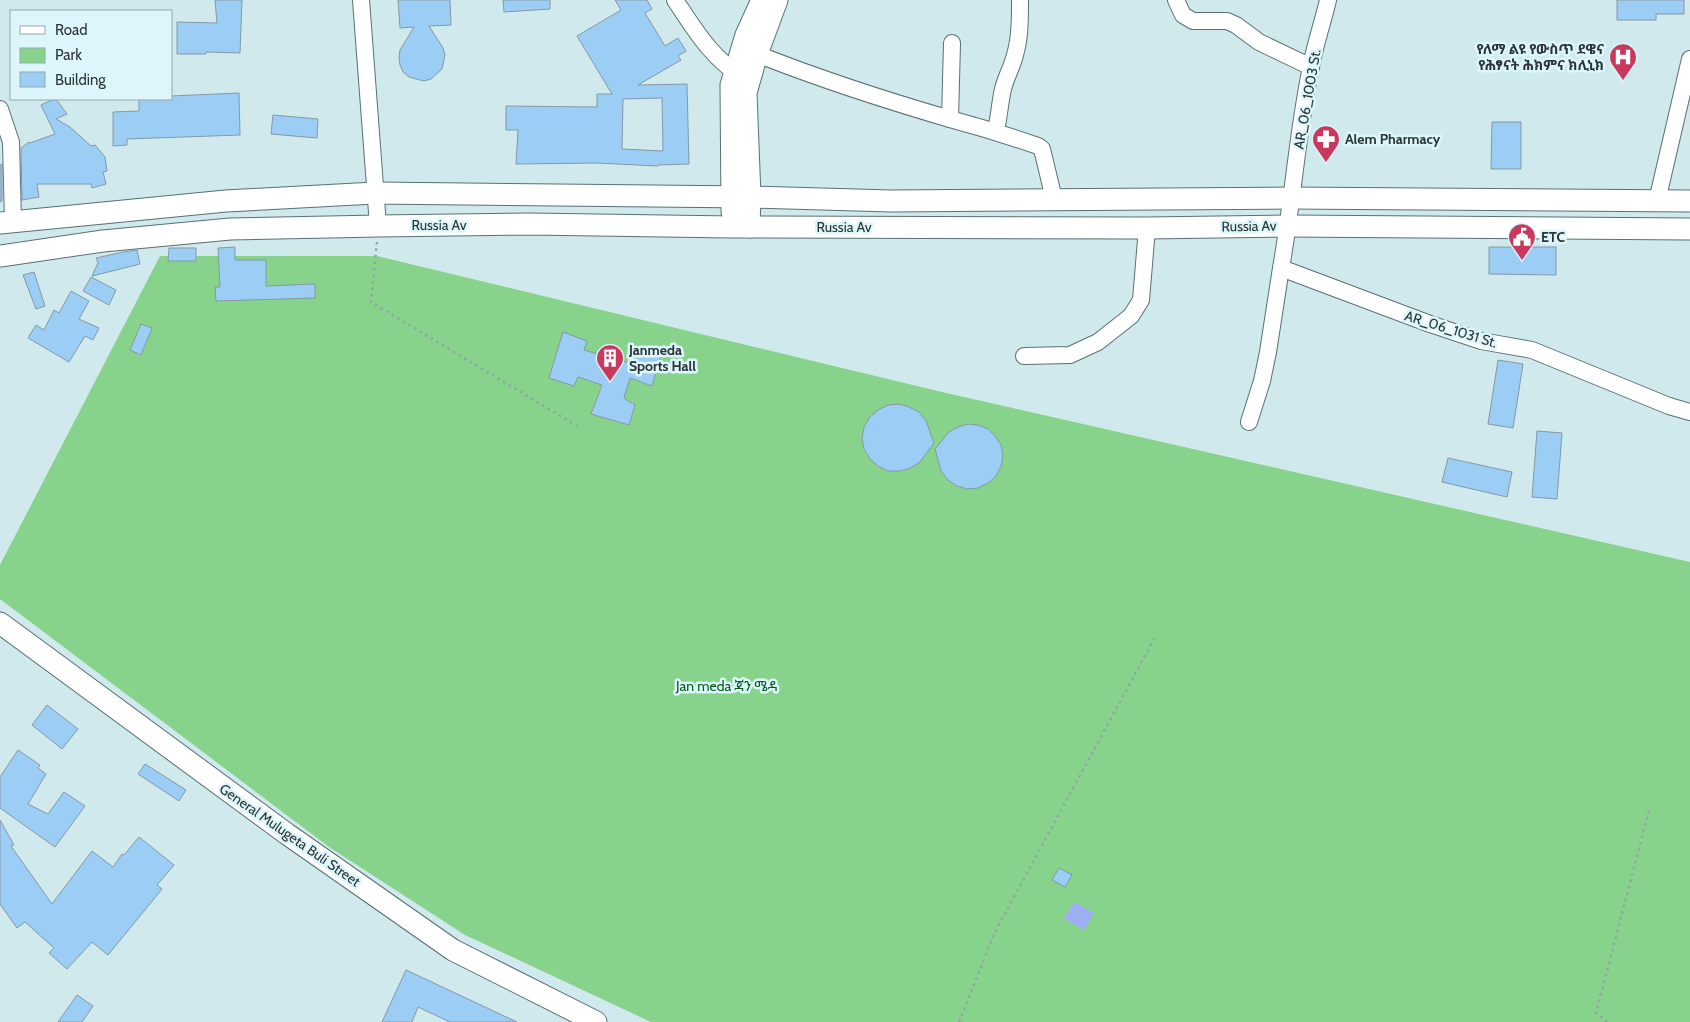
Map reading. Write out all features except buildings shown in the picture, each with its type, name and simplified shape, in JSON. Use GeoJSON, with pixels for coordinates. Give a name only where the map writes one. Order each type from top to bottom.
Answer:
{"type":"FeatureCollection","features":[{"type":"Feature","properties":{"kind":"main road"},"geometry":{"type":"LineString","coordinates":[[740,228],[746,93],[742,76],[746,35],[762,0]]}},
{"type":"Feature","properties":{"kind":"main road"},"geometry":{"type":"LineString","coordinates":[[742,76],[757,54],[778,0]]}},
{"type":"Feature","properties":{"kind":"main road","name":"Russia Av"},"geometry":{"type":"LineString","coordinates":[[6,222],[226,201],[375,193],[741,197],[891,201],[1290,198],[1690,201]]}},
{"type":"Feature","properties":{"kind":"main road","name":"Russia Av"},"geometry":{"type":"LineString","coordinates":[[0,256],[103,241],[230,229],[378,226],[529,224],[740,228],[1288,226],[1690,229]]}},
{"type":"Feature","properties":{"kind":"main road","name":"General Mulugeta Buli Street"},"geometry":{"type":"LineString","coordinates":[[0,623],[286,834],[453,950],[596,1022]]}},
{"type":"Feature","properties":{"kind":"street"},"geometry":{"type":"LineString","coordinates":[[361,0],[378,226]]}},
{"type":"Feature","properties":{"kind":"street"},"geometry":{"type":"LineString","coordinates":[[675,0],[709,49],[742,76]]}},
{"type":"Feature","properties":{"kind":"street"},"geometry":{"type":"LineString","coordinates":[[1176,0],[1183,15],[1193,21],[1227,21],[1236,25],[1259,42],[1311,66]]}},
{"type":"Feature","properties":{"kind":"street","name":"AR_06_1003 St."},"geometry":{"type":"LineString","coordinates":[[1288,226],[1290,198],[1311,66],[1328,0]]}},
{"type":"Feature","properties":{"kind":"street"},"geometry":{"type":"LineString","coordinates":[[996,131],[1003,90],[1009,69],[1015,57],[1020,1]]}},
{"type":"Feature","properties":{"kind":"street"},"geometry":{"type":"LineString","coordinates":[[950,119],[952,43]]}},
{"type":"Feature","properties":{"kind":"street"},"geometry":{"type":"LineString","coordinates":[[757,54],[806,73],[950,119],[996,131],[1042,149],[1054,199]]}},
{"type":"Feature","properties":{"kind":"street"},"geometry":{"type":"LineString","coordinates":[[1658,201],[1690,59]]}},
{"type":"Feature","properties":{"kind":"street"},"geometry":{"type":"LineString","coordinates":[[0,109],[11,142],[6,222]]}},
{"type":"Feature","properties":{"kind":"street"},"geometry":{"type":"LineString","coordinates":[[1249,422],[1262,381],[1268,352],[1288,226]]}},
{"type":"Feature","properties":{"kind":"street"},"geometry":{"type":"LineString","coordinates":[[1024,356],[1070,354],[1098,342],[1131,316],[1141,300],[1147,228]]}},
{"type":"Feature","properties":{"kind":"street","name":"AR_06_1031 St."},"geometry":{"type":"LineString","coordinates":[[1281,268],[1480,341],[1532,350],[1668,406],[1690,412]]}},
{"type":"Feature","properties":{"kind":"path"},"geometry":{"type":"LineString","coordinates":[[378,226],[377,256],[371,302],[577,426]]}},
{"type":"Feature","properties":{"kind":"path"},"geometry":{"type":"LineString","coordinates":[[959,1022],[995,932],[1154,639]]}},
{"type":"Feature","properties":{"kind":"path"},"geometry":{"type":"LineString","coordinates":[[1608,1022],[1596,1012],[1649,810]]}},
{"type":"Feature","properties":{"kind":"green space","name":"Jan meda ጃን ሜዳ"},"geometry":{"type":"Polygon","coordinates":[[[160,256],[377,256],[942,392],[1690,562],[1690,1022],[651,1022],[465,935],[329,847],[0,599],[0,565],[160,256]]]}},
{"type":"Feature","properties":{"kind":"water"},"geometry":{"type":"Polygon","coordinates":[[[1074,902],[1094,913],[1084,930],[1064,919],[1074,902]]]}},
{"type":"Feature","properties":{"kind":"place","name":"የለማ ልዩ የውስጥ ደዌና የሕፃናት ሕክምና ክሊኒክ"},"geometry":{"type":"Point","coordinates":[1623,81]}},
{"type":"Feature","properties":{"kind":"place","name":"Alem Pharmacy"},"geometry":{"type":"Point","coordinates":[1326,163]}},
{"type":"Feature","properties":{"kind":"place","name":"ETC"},"geometry":{"type":"Point","coordinates":[1522,261]}},
{"type":"Feature","properties":{"kind":"place","name":"Janmeda Sports Hall"},"geometry":{"type":"Point","coordinates":[610,382]}}]}
